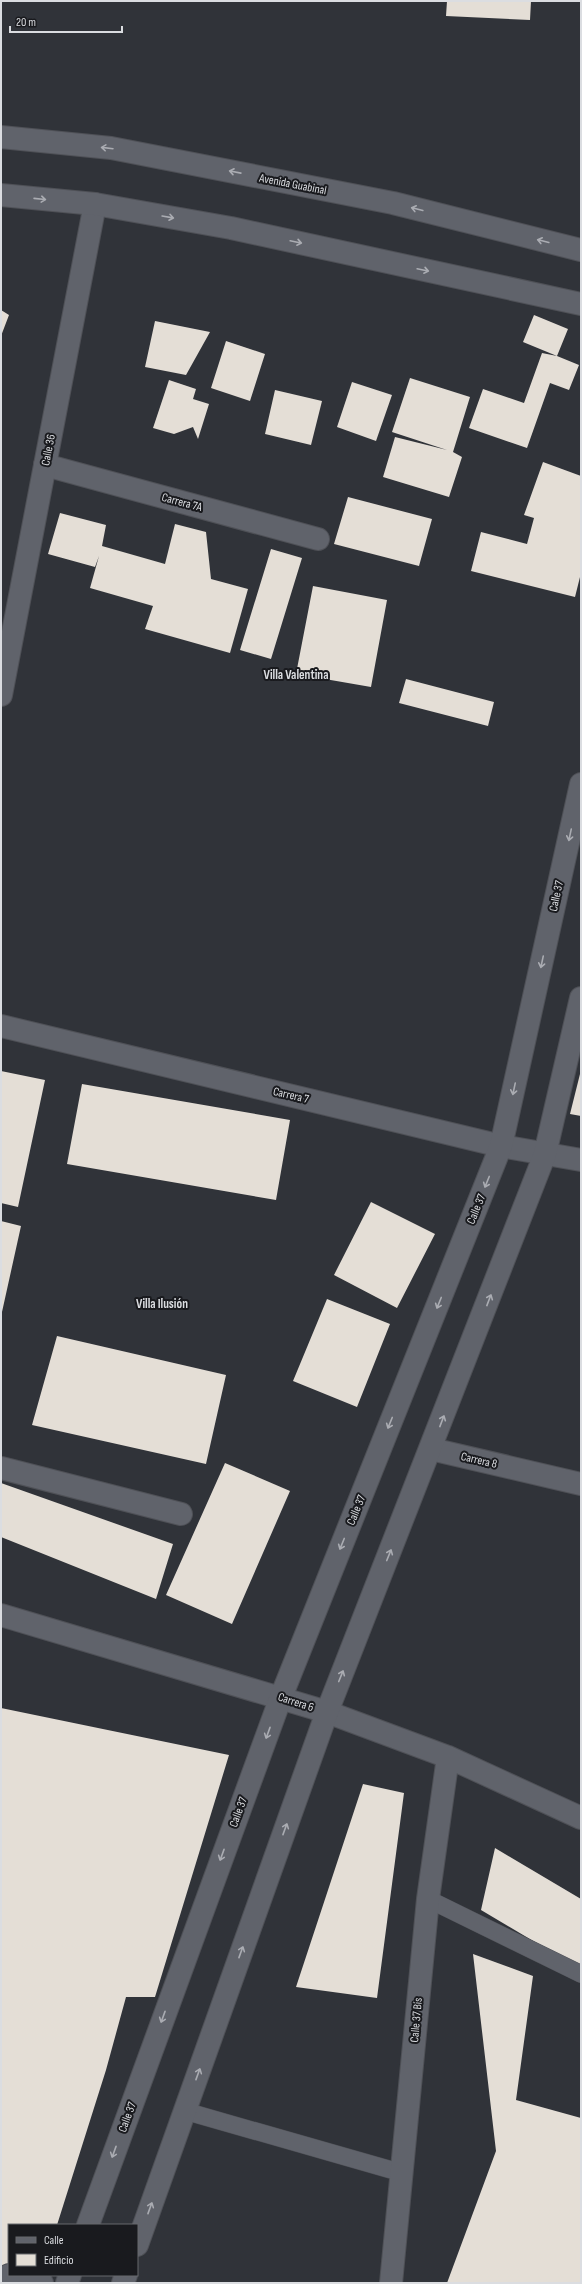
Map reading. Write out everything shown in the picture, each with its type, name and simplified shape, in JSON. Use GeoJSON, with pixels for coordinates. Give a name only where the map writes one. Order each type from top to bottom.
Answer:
{"type":"FeatureCollection","features":[{"type":"Feature","properties":{"kind":"main road","name":"Avenida Guabinal"},"geometry":{"type":"LineString","coordinates":[[1,137],[111,148],[377,200],[581,250]]}},
{"type":"Feature","properties":{"kind":"main road"},"geometry":{"type":"LineString","coordinates":[[1,194],[95,204],[231,228],[581,304]]}},
{"type":"Feature","properties":{"kind":"main road","name":"Calle 36"},"geometry":{"type":"LineString","coordinates":[[1,695],[95,204]]}},
{"type":"Feature","properties":{"kind":"main road","name":"Carrera 7A"},"geometry":{"type":"LineString","coordinates":[[45,465],[318,539]]}},
{"type":"Feature","properties":{"kind":"main road","name":"Calle 37"},"geometry":{"type":"LineString","coordinates":[[88,2224],[281,1697],[502,1146],[581,784]]}},
{"type":"Feature","properties":{"kind":"main road"},"geometry":{"type":"LineString","coordinates":[[138,2242],[327,1712],[545,1154],[581,998]]}},
{"type":"Feature","properties":{"kind":"main road","name":"Carrera 7"},"geometry":{"type":"LineString","coordinates":[[1,1026],[502,1146],[581,1160]]}},
{"type":"Feature","properties":{"kind":"main road","name":"Carrera 8"},"geometry":{"type":"LineString","coordinates":[[431,1449],[581,1484]]}},
{"type":"Feature","properties":{"kind":"main road"},"geometry":{"type":"LineString","coordinates":[[1,1468],[181,1514]]}},
{"type":"Feature","properties":{"kind":"main road","name":"Carrera 6"},"geometry":{"type":"LineString","coordinates":[[1,1615],[281,1697],[327,1712],[448,1757],[581,1815]]}},
{"type":"Feature","properties":{"kind":"main road","name":"Calle 37 Bis"},"geometry":{"type":"LineString","coordinates":[[392,2283],[428,1899],[448,1757]]}},
{"type":"Feature","properties":{"kind":"main road"},"geometry":{"type":"LineString","coordinates":[[13,2276],[42,2283]]}},
{"type":"Feature","properties":{"kind":"lane"},"geometry":{"type":"LineString","coordinates":[[428,1899],[581,1974]]}},
{"type":"Feature","properties":{"kind":"lane"},"geometry":{"type":"LineString","coordinates":[[185,2111],[402,2173]]}},
{"type":"Feature","properties":{"kind":"building"},"geometry":{"type":"Polygon","coordinates":[[[447,1],[531,1],[530,20],[446,16],[447,1]]]}},
{"type":"Feature","properties":{"kind":"building"},"geometry":{"type":"Polygon","coordinates":[[[1,310],[9,315],[1,336],[1,310]]]}},
{"type":"Feature","properties":{"kind":"building"},"geometry":{"type":"Polygon","coordinates":[[[534,315],[568,329],[557,356],[523,342],[534,315]]]}},
{"type":"Feature","properties":{"kind":"building"},"geometry":{"type":"Polygon","coordinates":[[[155,321],[210,332],[186,375],[145,367],[155,321]]]}},
{"type":"Feature","properties":{"kind":"building"},"geometry":{"type":"Polygon","coordinates":[[[226,341],[265,354],[250,401],[211,388],[226,341]]]}},
{"type":"Feature","properties":{"kind":"building"},"geometry":{"type":"Polygon","coordinates":[[[542,353],[557,356],[579,365],[569,390],[550,383],[527,448],[469,428],[483,389],[524,403],[542,353]]]}},
{"type":"Feature","properties":{"kind":"building"},"geometry":{"type":"Polygon","coordinates":[[[410,378],[470,397],[453,452],[462,457],[449,497],[383,477],[395,437],[447,450],[392,432],[410,378]]]}},
{"type":"Feature","properties":{"kind":"building"},"geometry":{"type":"Polygon","coordinates":[[[169,380],[196,389],[193,399],[209,404],[198,439],[193,427],[174,434],[153,428],[169,380]]]}},
{"type":"Feature","properties":{"kind":"building"},"geometry":{"type":"Polygon","coordinates":[[[352,382],[392,395],[376,441],[337,427],[352,382]]]}},
{"type":"Feature","properties":{"kind":"building"},"geometry":{"type":"Polygon","coordinates":[[[275,390],[322,401],[311,445],[265,434],[275,390]]]}},
{"type":"Feature","properties":{"kind":"building"},"geometry":{"type":"Polygon","coordinates":[[[543,462],[581,476],[581,573],[575,597],[471,571],[481,532],[527,544],[534,518],[524,515],[543,462]]]}},
{"type":"Feature","properties":{"kind":"building"},"geometry":{"type":"Polygon","coordinates":[[[348,497],[432,519],[419,566],[334,544],[348,497]]]}},
{"type":"Feature","properties":{"kind":"building"},"geometry":{"type":"Polygon","coordinates":[[[60,513],[106,525],[102,546],[165,564],[175,524],[206,532],[211,579],[248,589],[230,653],[145,629],[153,606],[90,588],[99,556],[95,567],[48,554],[60,513]]]}},
{"type":"Feature","properties":{"kind":"building"},"geometry":{"type":"Polygon","coordinates":[[[271,549],[302,558],[271,659],[240,650],[271,549]]]}},
{"type":"Feature","properties":{"kind":"building"},"geometry":{"type":"Polygon","coordinates":[[[313,586],[387,600],[371,687],[296,674],[313,586]]]}},
{"type":"Feature","properties":{"kind":"building"},"geometry":{"type":"Polygon","coordinates":[[[406,679],[494,702],[488,726],[399,703],[406,679]]]}},
{"type":"Feature","properties":{"kind":"building"},"geometry":{"type":"Polygon","coordinates":[[[1,1071],[45,1080],[18,1207],[1,1203],[1,1071]]]}},
{"type":"Feature","properties":{"kind":"building"},"geometry":{"type":"Polygon","coordinates":[[[581,1074],[581,1116],[570,1114],[581,1074]]]}},
{"type":"Feature","properties":{"kind":"building"},"geometry":{"type":"Polygon","coordinates":[[[82,1084],[290,1120],[276,1200],[67,1164],[82,1084]]]}},
{"type":"Feature","properties":{"kind":"building"},"geometry":{"type":"Polygon","coordinates":[[[371,1202],[435,1234],[397,1308],[334,1275],[371,1202]]]}},
{"type":"Feature","properties":{"kind":"building"},"geometry":{"type":"Polygon","coordinates":[[[1,1221],[21,1226],[2,1312],[1,1312],[1,1221]]]}},
{"type":"Feature","properties":{"kind":"building"},"geometry":{"type":"Polygon","coordinates":[[[327,1299],[390,1324],[357,1407],[293,1381],[327,1299]]]}},
{"type":"Feature","properties":{"kind":"building"},"geometry":{"type":"Polygon","coordinates":[[[57,1336],[226,1375],[206,1464],[32,1425],[57,1336]]]}},
{"type":"Feature","properties":{"kind":"building"},"geometry":{"type":"Polygon","coordinates":[[[225,1463],[290,1491],[232,1624],[166,1595],[225,1463]]]}},
{"type":"Feature","properties":{"kind":"building"},"geometry":{"type":"Polygon","coordinates":[[[1,1483],[173,1544],[156,1599],[1,1537],[1,1483]]]}},
{"type":"Feature","properties":{"kind":"building"},"geometry":{"type":"Polygon","coordinates":[[[1,1708],[229,1755],[155,1997],[126,1997],[106,2070],[57,2224],[8,2224],[8,2272],[1,2270],[1,1708]]]}},
{"type":"Feature","properties":{"kind":"building"},"geometry":{"type":"Polygon","coordinates":[[[363,1784],[404,1793],[377,1998],[296,1987],[363,1784]]]}},
{"type":"Feature","properties":{"kind":"building"},"geometry":{"type":"Polygon","coordinates":[[[495,1848],[581,1899],[581,1966],[545,1948],[481,1910],[495,1848]]]}},
{"type":"Feature","properties":{"kind":"building"},"geometry":{"type":"Polygon","coordinates":[[[473,1954],[533,1976],[516,2100],[581,2118],[581,2283],[447,2283],[496,2151],[473,1954]]]}},
{"type":"Feature","properties":{"kind":"district","name":"Villa Valentina"},"geometry":{"type":"Point","coordinates":[296,674]}},
{"type":"Feature","properties":{"kind":"district","name":"Villa Ilusión"},"geometry":{"type":"Point","coordinates":[162,1303]}}]}
